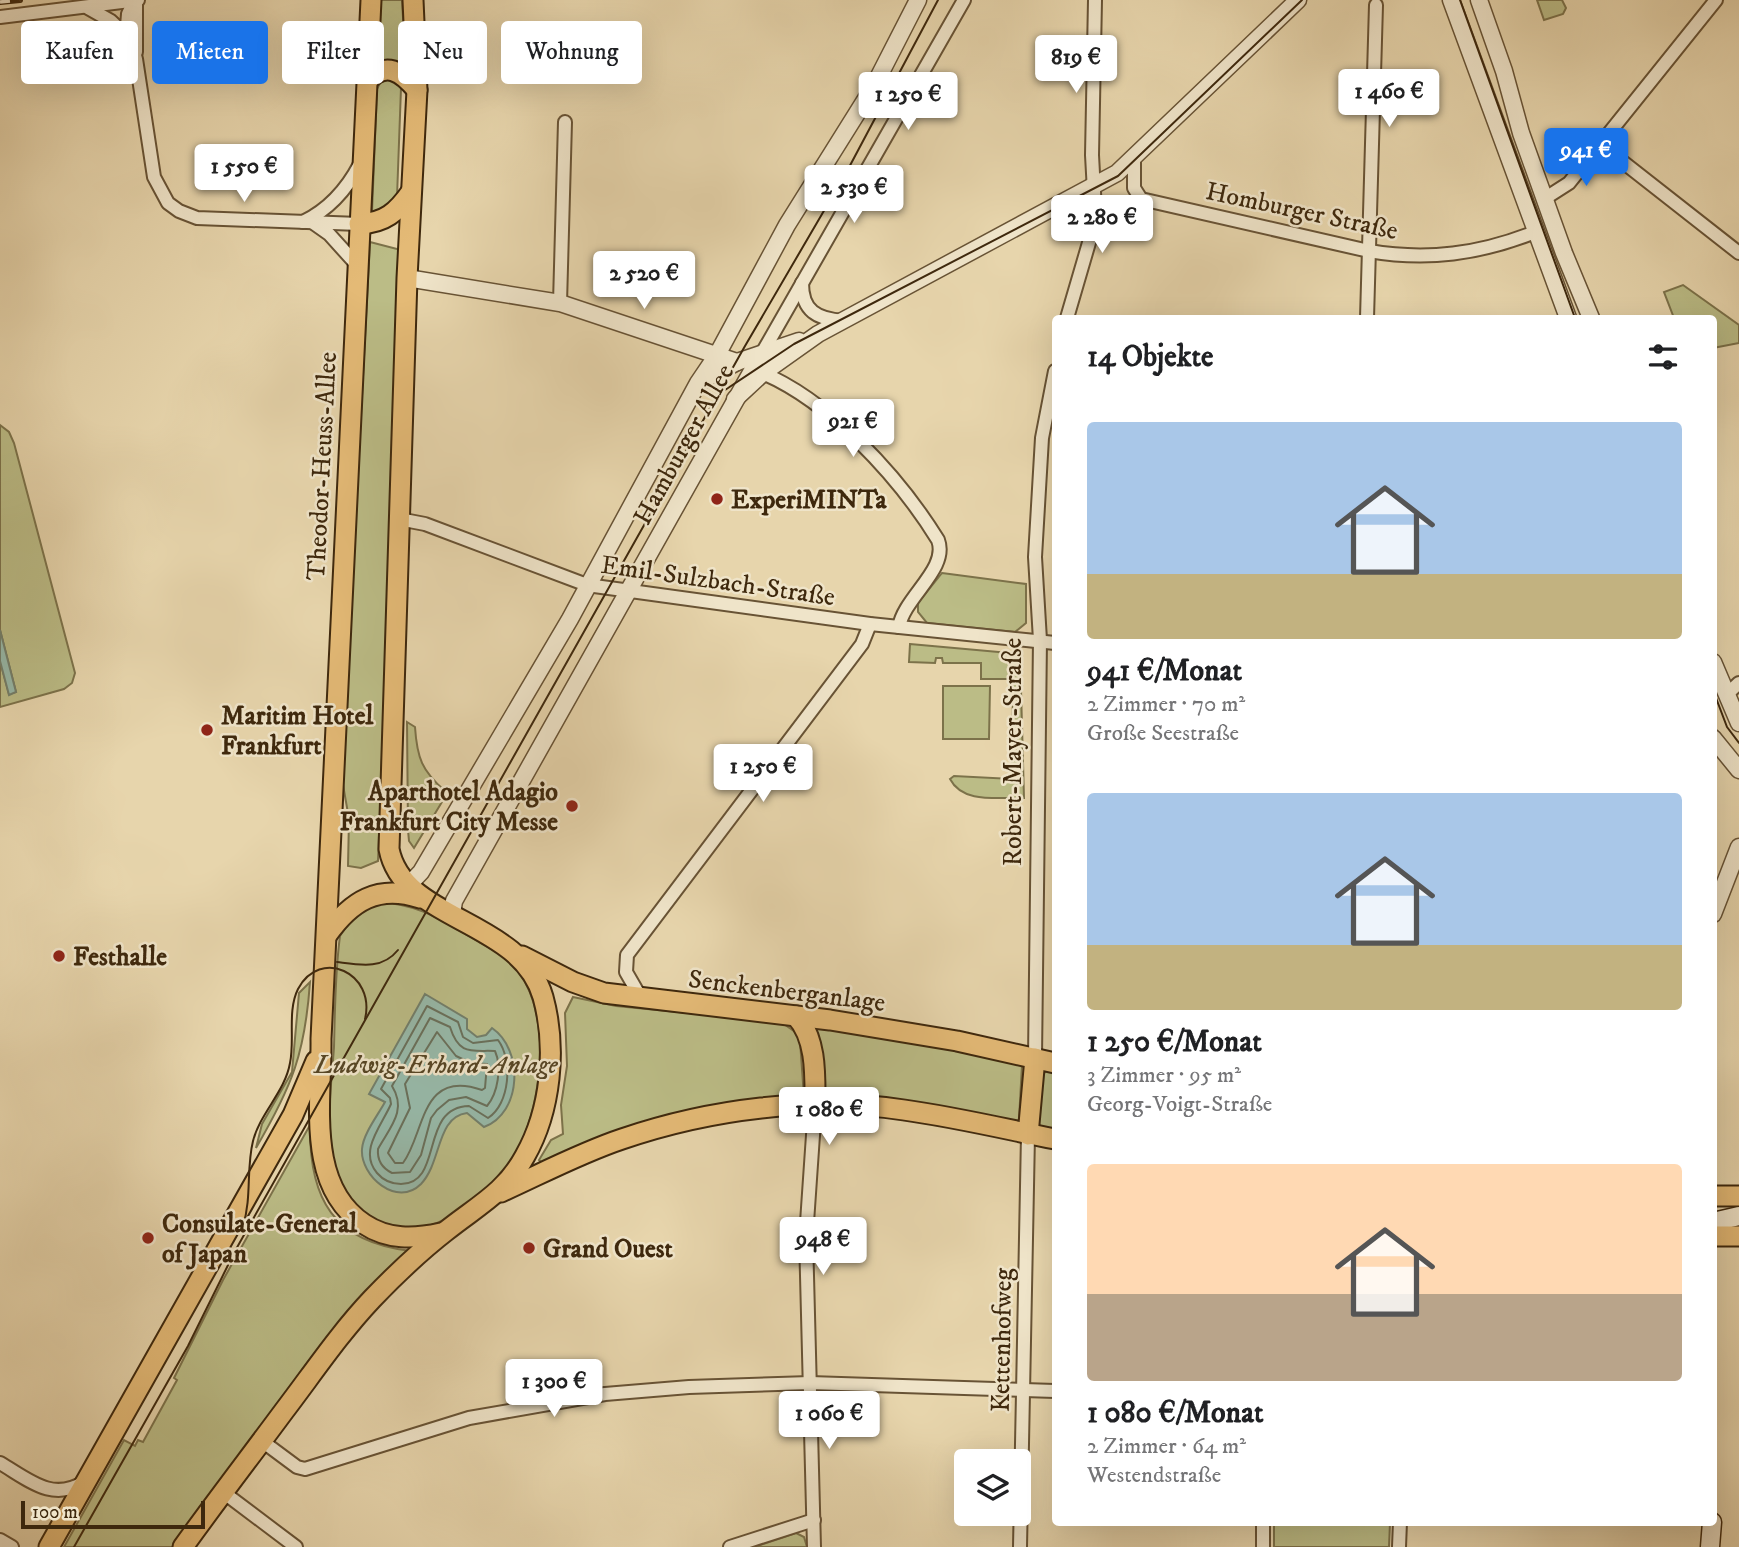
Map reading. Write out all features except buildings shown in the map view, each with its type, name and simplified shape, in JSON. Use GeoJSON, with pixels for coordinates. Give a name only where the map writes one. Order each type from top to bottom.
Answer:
{"type":"FeatureCollection","features":[{"type":"Feature","properties":{"kind":"main road","name":"Theodor-Heuss-Allee"},"geometry":{"type":"LineString","coordinates":[[370,21],[371,0]]}},
{"type":"Feature","properties":{"kind":"main road"},"geometry":{"type":"LineString","coordinates":[[416,3],[417,90],[407,278],[388,809],[389,849],[404,885],[518,954],[538,984],[543,998],[550,1068],[537,1129],[524,1158],[500,1193]]}},
{"type":"Feature","properties":{"kind":"main road"},"geometry":{"type":"LineString","coordinates":[[384,70],[394,69],[406,76],[417,90]]}},
{"type":"Feature","properties":{"kind":"main road","name":"Theodor-Heuss-Allee"},"geometry":{"type":"LineString","coordinates":[[327,935],[367,84]]}},
{"type":"Feature","properties":{"kind":"main road"},"geometry":{"type":"LineString","coordinates":[[359,224],[377,222],[391,215],[411,191]]}},
{"type":"Feature","properties":{"kind":"main road"},"geometry":{"type":"LineString","coordinates":[[404,885],[358,900],[327,935],[321,1039],[322,1155],[330,1188],[345,1209],[377,1231],[408,1238],[445,1231]]}},
{"type":"Feature","properties":{"kind":"main road","name":"Senckenberganlage"},"geometry":{"type":"LineString","coordinates":[[518,954],[585,987],[641,998],[909,1032],[1052,1062]]}},
{"type":"Feature","properties":{"kind":"main road"},"geometry":{"type":"LineString","coordinates":[[796,1016],[807,1032],[812,1051],[815,1106]]}},
{"type":"Feature","properties":{"kind":"main road"},"geometry":{"type":"LineString","coordinates":[[49,1547],[293,1115],[313,1073],[321,1039]]}},
{"type":"Feature","properties":{"kind":"main road","name":"Robert-Mayer-Straße"},"geometry":{"type":"LineString","coordinates":[[1028,1135],[1035,1058]]}},
{"type":"Feature","properties":{"kind":"main road"},"geometry":{"type":"LineString","coordinates":[[183,1547],[340,1336],[370,1301],[402,1268],[445,1231],[500,1193],[604,1146],[648,1131],[745,1110],[815,1106],[904,1110],[1052,1139]]}},
{"type":"Feature","properties":{"kind":"main road"},"geometry":{"type":"LineString","coordinates":[[1717,1196],[1739,1196]]}},
{"type":"Feature","properties":{"kind":"main road"},"geometry":{"type":"LineString","coordinates":[[1717,1221],[1739,1216]]}},
{"type":"Feature","properties":{"kind":"main road"},"geometry":{"type":"LineString","coordinates":[[1717,1237],[1739,1236]]}},
{"type":"Feature","properties":{"kind":"main road"},"geometry":{"type":"LineString","coordinates":[[1710,1547],[1712,1526]]}},
{"type":"Feature","properties":{"kind":"street"},"geometry":{"type":"LineString","coordinates":[[0,17],[136,0]]}},
{"type":"Feature","properties":{"kind":"street"},"geometry":{"type":"LineString","coordinates":[[128,21],[128,14],[136,0]]}},
{"type":"Feature","properties":{"kind":"street"},"geometry":{"type":"LineString","coordinates":[[136,0],[136,21]]}},
{"type":"Feature","properties":{"kind":"street","name":"Hamburger Allee"},"geometry":{"type":"LineString","coordinates":[[404,885],[570,619],[698,383],[717,355],[787,225],[874,86],[918,0]]}},
{"type":"Feature","properties":{"kind":"street","name":"Hamburger Allee"},"geometry":{"type":"LineString","coordinates":[[452,914],[454,901],[735,399],[759,365],[802,283],[964,0]]}},
{"type":"Feature","properties":{"kind":"street"},"geometry":{"type":"LineString","coordinates":[[1068,315],[1093,229],[1095,0]]}},
{"type":"Feature","properties":{"kind":"street"},"geometry":{"type":"LineString","coordinates":[[1451,0],[1567,315]]}},
{"type":"Feature","properties":{"kind":"street"},"geometry":{"type":"LineString","coordinates":[[1479,0],[1544,199],[1590,315]]}},
{"type":"Feature","properties":{"kind":"street"},"geometry":{"type":"LineString","coordinates":[[1533,228],[1544,199],[1569,183],[1716,0]]}},
{"type":"Feature","properties":{"kind":"street"},"geometry":{"type":"LineString","coordinates":[[759,365],[1094,187],[1134,159],[1298,1]]}},
{"type":"Feature","properties":{"kind":"street"},"geometry":{"type":"LineString","coordinates":[[1367,315],[1376,5]]}},
{"type":"Feature","properties":{"kind":"street"},"geometry":{"type":"LineString","coordinates":[[86,7],[111,21]]}},
{"type":"Feature","properties":{"kind":"street"},"geometry":{"type":"LineString","coordinates":[[138,72],[154,177],[163,198],[190,216],[359,224]]}},
{"type":"Feature","properties":{"kind":"street"},"geometry":{"type":"LineString","coordinates":[[560,303],[565,122]]}},
{"type":"Feature","properties":{"kind":"street"},"geometry":{"type":"LineString","coordinates":[[1600,144],[1739,253]]}},
{"type":"Feature","properties":{"kind":"street","name":"Homburger Straße"},"geometry":{"type":"LineString","coordinates":[[1134,159],[1134,188],[1141,199],[1369,251],[1393,255],[1459,255],[1533,228]]}},
{"type":"Feature","properties":{"kind":"street"},"geometry":{"type":"LineString","coordinates":[[307,222],[339,195],[362,160]]}},
{"type":"Feature","properties":{"kind":"street"},"geometry":{"type":"LineString","coordinates":[[1521,195],[1544,199]]}},
{"type":"Feature","properties":{"kind":"street"},"geometry":{"type":"LineString","coordinates":[[307,222],[329,234],[357,265]]}},
{"type":"Feature","properties":{"kind":"street"},"geometry":{"type":"LineString","coordinates":[[407,278],[560,303],[737,362],[759,365],[841,424],[903,489],[937,540],[941,550],[939,560],[909,601],[899,627]]}},
{"type":"Feature","properties":{"kind":"street"},"geometry":{"type":"LineString","coordinates":[[802,283],[802,298],[809,310],[825,320],[843,321]]}},
{"type":"Feature","properties":{"kind":"street"},"geometry":{"type":"LineString","coordinates":[[698,383],[737,362]]}},
{"type":"Feature","properties":{"kind":"street","name":"Robert-Mayer-Straße"},"geometry":{"type":"LineString","coordinates":[[1035,1058],[1040,640],[1035,557],[1052,405]]}},
{"type":"Feature","properties":{"kind":"street","name":"Emil-Sulzbach-Straße"},"geometry":{"type":"LineString","coordinates":[[399,519],[425,524],[587,585],[870,624],[1052,642]]}},
{"type":"Feature","properties":{"kind":"street"},"geometry":{"type":"LineString","coordinates":[[641,998],[626,972],[628,955],[862,644],[870,624]]}},
{"type":"Feature","properties":{"kind":"street"},"geometry":{"type":"LineString","coordinates":[[1717,672],[1739,723]]}},
{"type":"Feature","properties":{"kind":"street"},"geometry":{"type":"LineString","coordinates":[[1726,695],[1739,683]]}},
{"type":"Feature","properties":{"kind":"street"},"geometry":{"type":"LineString","coordinates":[[1717,743],[1739,769]]}},
{"type":"Feature","properties":{"kind":"street"},"geometry":{"type":"LineString","coordinates":[[1717,904],[1739,847]]}},
{"type":"Feature","properties":{"kind":"street"},"geometry":{"type":"LineString","coordinates":[[814,1547],[806,1237],[815,1106]]}},
{"type":"Feature","properties":{"kind":"street","name":"Kettenhofweg"},"geometry":{"type":"LineString","coordinates":[[1020,1547],[1028,1135]]}},
{"type":"Feature","properties":{"kind":"street"},"geometry":{"type":"LineString","coordinates":[[262,1441],[297,1467],[305,1469],[470,1418],[605,1394],[677,1388],[810,1383],[1052,1391]]}},
{"type":"Feature","properties":{"kind":"street"},"geometry":{"type":"LineString","coordinates":[[0,1463],[44,1488],[64,1492],[85,1482]]}},
{"type":"Feature","properties":{"kind":"street"},"geometry":{"type":"LineString","coordinates":[[223,1492],[296,1547]]}},
{"type":"Feature","properties":{"kind":"street"},"geometry":{"type":"LineString","coordinates":[[730,1547],[814,1520]]}},
{"type":"Feature","properties":{"kind":"street"},"geometry":{"type":"LineString","coordinates":[[1263,1526],[1263,1547]]}},
{"type":"Feature","properties":{"kind":"street"},"geometry":{"type":"LineString","coordinates":[[1399,1526],[1399,1547]]}},
{"type":"Feature","properties":{"kind":"street"},"geometry":{"type":"LineString","coordinates":[[0,1540],[12,1547]]}},
{"type":"Feature","properties":{"kind":"green space"},"geometry":{"type":"Polygon","coordinates":[[[381,0],[402,0],[403,21],[398,21],[398,69],[384,66],[384,21],[380,21],[381,0]]]}},
{"type":"Feature","properties":{"kind":"green space"},"geometry":{"type":"Polygon","coordinates":[[[1537,0],[1562,0],[1566,8],[1563,14],[1544,20],[1537,0]]]}},
{"type":"Feature","properties":{"kind":"green space"},"geometry":{"type":"Polygon","coordinates":[[[384,81],[397,81],[401,88],[397,197],[392,205],[372,212],[377,89],[380,84],[384,84],[384,81]]]}},
{"type":"Feature","properties":{"kind":"green space"},"geometry":{"type":"Polygon","coordinates":[[[370,242],[401,250],[401,267],[378,861],[361,868],[348,866],[349,819],[342,779],[370,242]]]}},
{"type":"Feature","properties":{"kind":"green space"},"geometry":{"type":"Polygon","coordinates":[[[1683,285],[1739,325],[1739,343],[1717,347],[1717,315],[1673,315],[1664,292],[1683,285]]]}},
{"type":"Feature","properties":{"kind":"green space"},"geometry":{"type":"Polygon","coordinates":[[[0,425],[9,432],[14,443],[75,673],[72,683],[64,689],[0,707],[0,661],[9,694],[16,692],[0,630],[0,425]]]}},
{"type":"Feature","properties":{"kind":"green space"},"geometry":{"type":"Polygon","coordinates":[[[942,573],[1026,584],[1026,623],[1015,632],[927,623],[918,612],[918,603],[942,573]]]}},
{"type":"Feature","properties":{"kind":"green space"},"geometry":{"type":"Polygon","coordinates":[[[910,644],[1020,654],[1024,798],[972,796],[956,787],[950,779],[954,776],[1012,779],[1013,679],[981,679],[981,663],[943,663],[942,658],[936,658],[935,663],[909,662],[910,644]]]}},
{"type":"Feature","properties":{"kind":"green space"},"geometry":{"type":"Polygon","coordinates":[[[943,686],[990,686],[989,739],[943,739],[943,686]]]}},
{"type":"Feature","properties":{"kind":"green space"},"geometry":{"type":"Polygon","coordinates":[[[407,722],[415,727],[422,763],[445,791],[445,797],[414,848],[409,841],[408,830],[407,722]]]}},
{"type":"Feature","properties":{"kind":"green space","name":"Ludwig-Erhard-Anlage"},"geometry":{"type":"Polygon","coordinates":[[[377,902],[406,906],[431,915],[507,959],[520,974],[530,993],[540,1040],[540,1066],[531,1116],[514,1157],[487,1190],[468,1205],[426,1227],[405,1230],[384,1226],[346,1196],[337,1184],[330,1150],[329,1116],[340,936],[356,912],[377,902]]]}},
{"type":"Feature","properties":{"kind":"green space"},"geometry":{"type":"Polygon","coordinates":[[[310,982],[305,1030],[295,1069],[256,1148],[262,1124],[292,1072],[299,993],[310,982]]]}},
{"type":"Feature","properties":{"kind":"green space"},"geometry":{"type":"Polygon","coordinates":[[[573,997],[616,1006],[781,1022],[798,1034],[804,1097],[736,1103],[670,1116],[605,1137],[542,1163],[539,1160],[551,1140],[563,1134],[561,1105],[567,1066],[565,1013],[573,997]]]}},
{"type":"Feature","properties":{"kind":"green space"},"geometry":{"type":"Polygon","coordinates":[[[816,1027],[910,1040],[1022,1065],[1019,1119],[1016,1122],[825,1097],[822,1055],[816,1027]]]}},
{"type":"Feature","properties":{"kind":"green space"},"geometry":{"type":"Polygon","coordinates":[[[1052,1069],[1052,1130],[1038,1127],[1042,1077],[1046,1070],[1052,1069]]]}},
{"type":"Feature","properties":{"kind":"green space"},"geometry":{"type":"Polygon","coordinates":[[[310,1125],[314,1175],[331,1212],[345,1227],[362,1238],[411,1251],[308,1362],[174,1547],[64,1547],[124,1440],[135,1446],[138,1440],[143,1442],[177,1380],[174,1378],[223,1280],[310,1125]]]}},
{"type":"Feature","properties":{"kind":"green space"},"geometry":{"type":"Polygon","coordinates":[[[1274,1526],[1390,1526],[1389,1547],[1274,1547],[1274,1526]]]}},
{"type":"Feature","properties":{"kind":"green space"},"geometry":{"type":"Polygon","coordinates":[[[796,1533],[804,1537],[807,1547],[754,1547],[796,1533]]]}},
{"type":"Feature","properties":{"kind":"water"},"geometry":{"type":"Polygon","coordinates":[[[0,630],[16,692],[9,695],[0,661],[0,630]]]}},
{"type":"Feature","properties":{"kind":"water"},"geometry":{"type":"Polygon","coordinates":[[[425,994],[467,1019],[467,1029],[477,1037],[486,1035],[492,1028],[502,1038],[514,1065],[512,1095],[497,1120],[484,1127],[467,1113],[457,1116],[444,1131],[433,1164],[421,1184],[411,1190],[391,1191],[373,1178],[363,1159],[363,1143],[385,1102],[369,1094],[425,994]]]}},
{"type":"Feature","properties":{"kind":"tram line"},"geometry":{"type":"LineString","coordinates":[[74,1547],[188,1346],[235,1251],[745,346],[846,173],[938,0]]}},
{"type":"Feature","properties":{"kind":"tram line"},"geometry":{"type":"LineString","coordinates":[[725,390],[794,344],[1118,176],[1302,0]]}},
{"type":"Feature","properties":{"kind":"tram line"},"geometry":{"type":"LineString","coordinates":[[1460,0],[1574,315]]}},
{"type":"Feature","properties":{"kind":"tram line"},"geometry":{"type":"LineString","coordinates":[[1717,701],[1727,727],[1739,743]]}},
{"type":"Feature","properties":{"kind":"tram line"},"geometry":{"type":"LineString","coordinates":[[337,962],[370,965],[385,961],[398,950]]}},
{"type":"Feature","properties":{"kind":"tram line"},"geometry":{"type":"LineString","coordinates":[[243,1226],[253,1141],[287,1074],[291,1054],[293,1007],[298,989],[308,976],[319,970],[332,968],[344,971],[354,978],[362,989],[366,1003],[365,1019]]}},
{"type":"Feature","properties":{"kind":"railway"},"geometry":{"type":"LineString","coordinates":[[0,2],[20,0]]}},
{"type":"Feature","properties":{"kind":"place","name":"ExperiMINTa"},"geometry":{"type":"Point","coordinates":[717,499]}},
{"type":"Feature","properties":{"kind":"place","name":"Maritim Hotel Frankfurt"},"geometry":{"type":"Point","coordinates":[207,730]}},
{"type":"Feature","properties":{"kind":"place","name":"Aparthotel Adagio Frankfurt City Messe"},"geometry":{"type":"Point","coordinates":[572,806]}},
{"type":"Feature","properties":{"kind":"place","name":"Festhalle"},"geometry":{"type":"Point","coordinates":[59,956]}},
{"type":"Feature","properties":{"kind":"place","name":"Consulate-General of Japan"},"geometry":{"type":"Point","coordinates":[148,1238]}},
{"type":"Feature","properties":{"kind":"place","name":"Grand Ouest"},"geometry":{"type":"Point","coordinates":[529,1248]}}]}
